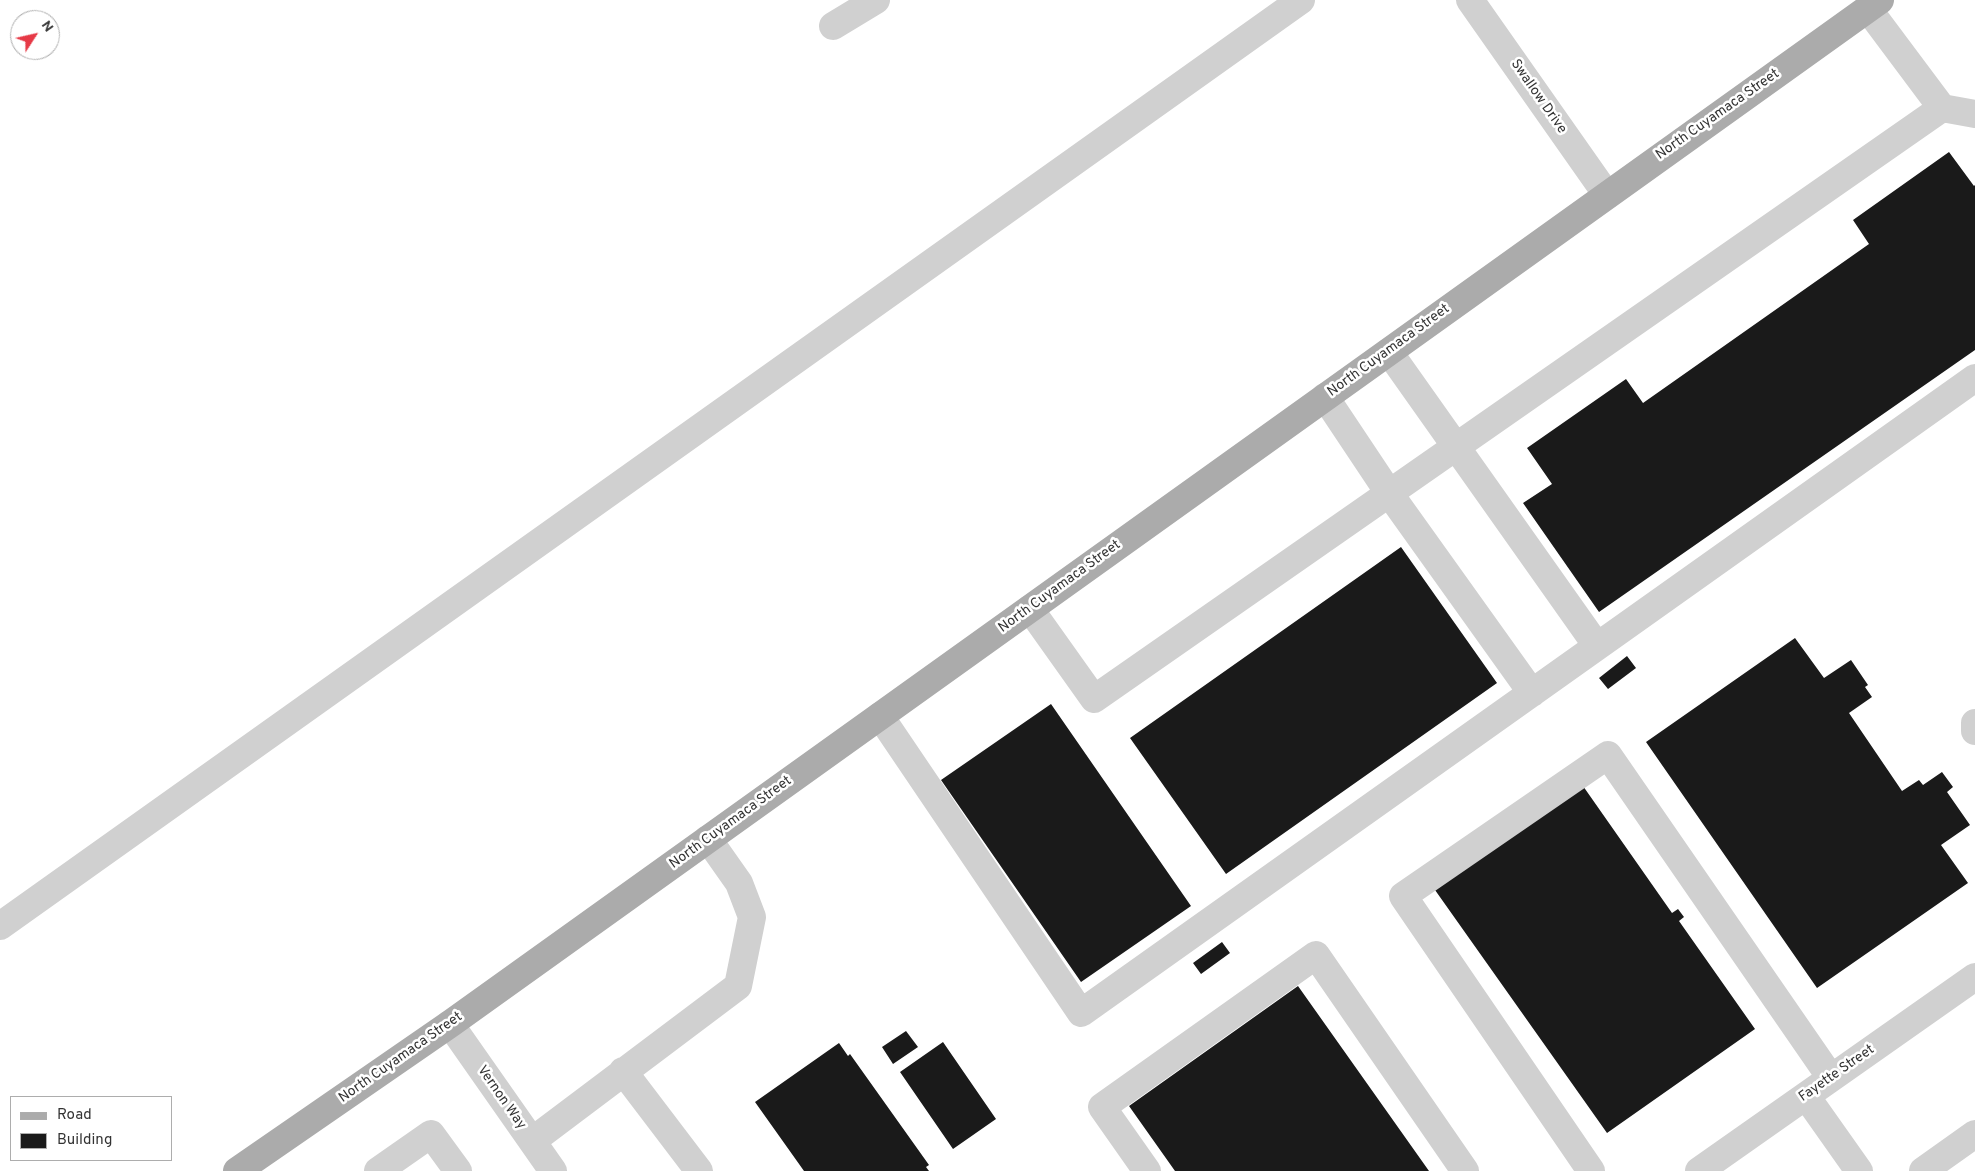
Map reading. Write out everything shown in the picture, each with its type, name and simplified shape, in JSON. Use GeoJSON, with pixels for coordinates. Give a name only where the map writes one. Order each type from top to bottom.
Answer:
{"type":"FeatureCollection","features":[{"type":"Feature","properties":{"kind":"main road","name":"North Cuyamaca Street"},"geometry":{"type":"LineString","coordinates":[[237,1171],[450,1024],[1874,4]]}},
{"type":"Feature","properties":{"kind":"street"},"geometry":{"type":"LineString","coordinates":[[832,26],[876,0]]}},
{"type":"Feature","properties":{"kind":"street"},"geometry":{"type":"LineString","coordinates":[[0,926],[1301,0]]}},
{"type":"Feature","properties":{"kind":"street","name":"Swallow Drive"},"geometry":{"type":"LineString","coordinates":[[1470,0],[1607,195]]}},
{"type":"Feature","properties":{"kind":"street"},"geometry":{"type":"LineString","coordinates":[[1874,4],[1942,108]]}},
{"type":"Feature","properties":{"kind":"street"},"geometry":{"type":"LineString","coordinates":[[1030,609],[1094,700],[1942,108],[1975,114]]}},
{"type":"Feature","properties":{"kind":"street"},"geometry":{"type":"LineString","coordinates":[[1389,352],[1597,646]]}},
{"type":"Feature","properties":{"kind":"street"},"geometry":{"type":"LineString","coordinates":[[880,716],[1081,1013],[1975,378]]}},
{"type":"Feature","properties":{"kind":"street"},"geometry":{"type":"LineString","coordinates":[[1325,397],[1389,493],[1532,692]]}},
{"type":"Feature","properties":{"kind":"street"},"geometry":{"type":"LineString","coordinates":[[1975,723],[1975,731]]}},
{"type":"Feature","properties":{"kind":"street"},"geometry":{"type":"LineString","coordinates":[[1591,1171],[1403,896],[1608,755],[1831,1078]]}},
{"type":"Feature","properties":{"kind":"street"},"geometry":{"type":"LineString","coordinates":[[532,1141],[622,1071],[738,986],[752,917],[739,883],[708,839]]}},
{"type":"Feature","properties":{"kind":"street"},"geometry":{"type":"LineString","coordinates":[[1146,1171],[1102,1107],[1316,955],[1465,1171]]}},
{"type":"Feature","properties":{"kind":"street","name":"Fayette Street"},"geometry":{"type":"LineString","coordinates":[[1699,1171],[1831,1078],[1973,982]]}},
{"type":"Feature","properties":{"kind":"street","name":"Vernon Way"},"geometry":{"type":"LineString","coordinates":[[450,1024],[553,1171]]}},
{"type":"Feature","properties":{"kind":"street"},"geometry":{"type":"LineString","coordinates":[[622,1071],[699,1171]]}},
{"type":"Feature","properties":{"kind":"street"},"geometry":{"type":"LineString","coordinates":[[1806,1096],[1858,1171]]}},
{"type":"Feature","properties":{"kind":"street"},"geometry":{"type":"LineString","coordinates":[[378,1171],[431,1134],[458,1171]]}},
{"type":"Feature","properties":{"kind":"street"},"geometry":{"type":"LineString","coordinates":[[1923,1171],[1975,1134]]}},
{"type":"Feature","properties":{"kind":"building"},"geometry":{"type":"Polygon","coordinates":[[[1949,152],[1975,185],[1975,350],[1599,612],[1523,503],[1552,484],[1527,448],[1626,379],[1643,403],[1869,244],[1853,220],[1949,152]]]}},
{"type":"Feature","properties":{"kind":"building"},"geometry":{"type":"Polygon","coordinates":[[[1401,547],[1497,683],[1226,874],[1130,738],[1401,547]]]}},
{"type":"Feature","properties":{"kind":"building"},"geometry":{"type":"Polygon","coordinates":[[[1795,638],[1824,678],[1851,660],[1868,685],[1865,687],[1872,697],[1849,713],[1902,791],[1919,780],[1923,785],[1942,772],[1953,787],[1947,792],[1970,825],[1941,845],[1968,883],[1817,988],[1646,742],[1795,638]]]}},
{"type":"Feature","properties":{"kind":"building"},"geometry":{"type":"Polygon","coordinates":[[[1627,656],[1636,668],[1608,689],[1599,678],[1627,656]]]}},
{"type":"Feature","properties":{"kind":"building"},"geometry":{"type":"Polygon","coordinates":[[[1051,704],[1191,906],[1081,982],[941,780],[1051,704]]]}},
{"type":"Feature","properties":{"kind":"building"},"geometry":{"type":"Polygon","coordinates":[[[1583,786],[1672,913],[1678,909],[1684,917],[1679,921],[1755,1029],[1607,1133],[1435,890],[1583,786]]]}},
{"type":"Feature","properties":{"kind":"building"},"geometry":{"type":"Polygon","coordinates":[[[1222,942],[1230,953],[1201,974],[1193,963],[1222,942]]]}},
{"type":"Feature","properties":{"kind":"building"},"geometry":{"type":"Polygon","coordinates":[[[1298,986],[1429,1171],[1175,1171],[1129,1106],[1298,986]]]}},
{"type":"Feature","properties":{"kind":"building"},"geometry":{"type":"Polygon","coordinates":[[[906,1031],[918,1047],[893,1064],[882,1047],[906,1031]]]}},
{"type":"Feature","properties":{"kind":"building"},"geometry":{"type":"Polygon","coordinates":[[[943,1042],[996,1119],[953,1149],[900,1072],[943,1042]]]}},
{"type":"Feature","properties":{"kind":"building"},"geometry":{"type":"Polygon","coordinates":[[[839,1043],[848,1056],[850,1054],[929,1165],[926,1167],[929,1171],[804,1171],[755,1102],[839,1043]]]}}]}
